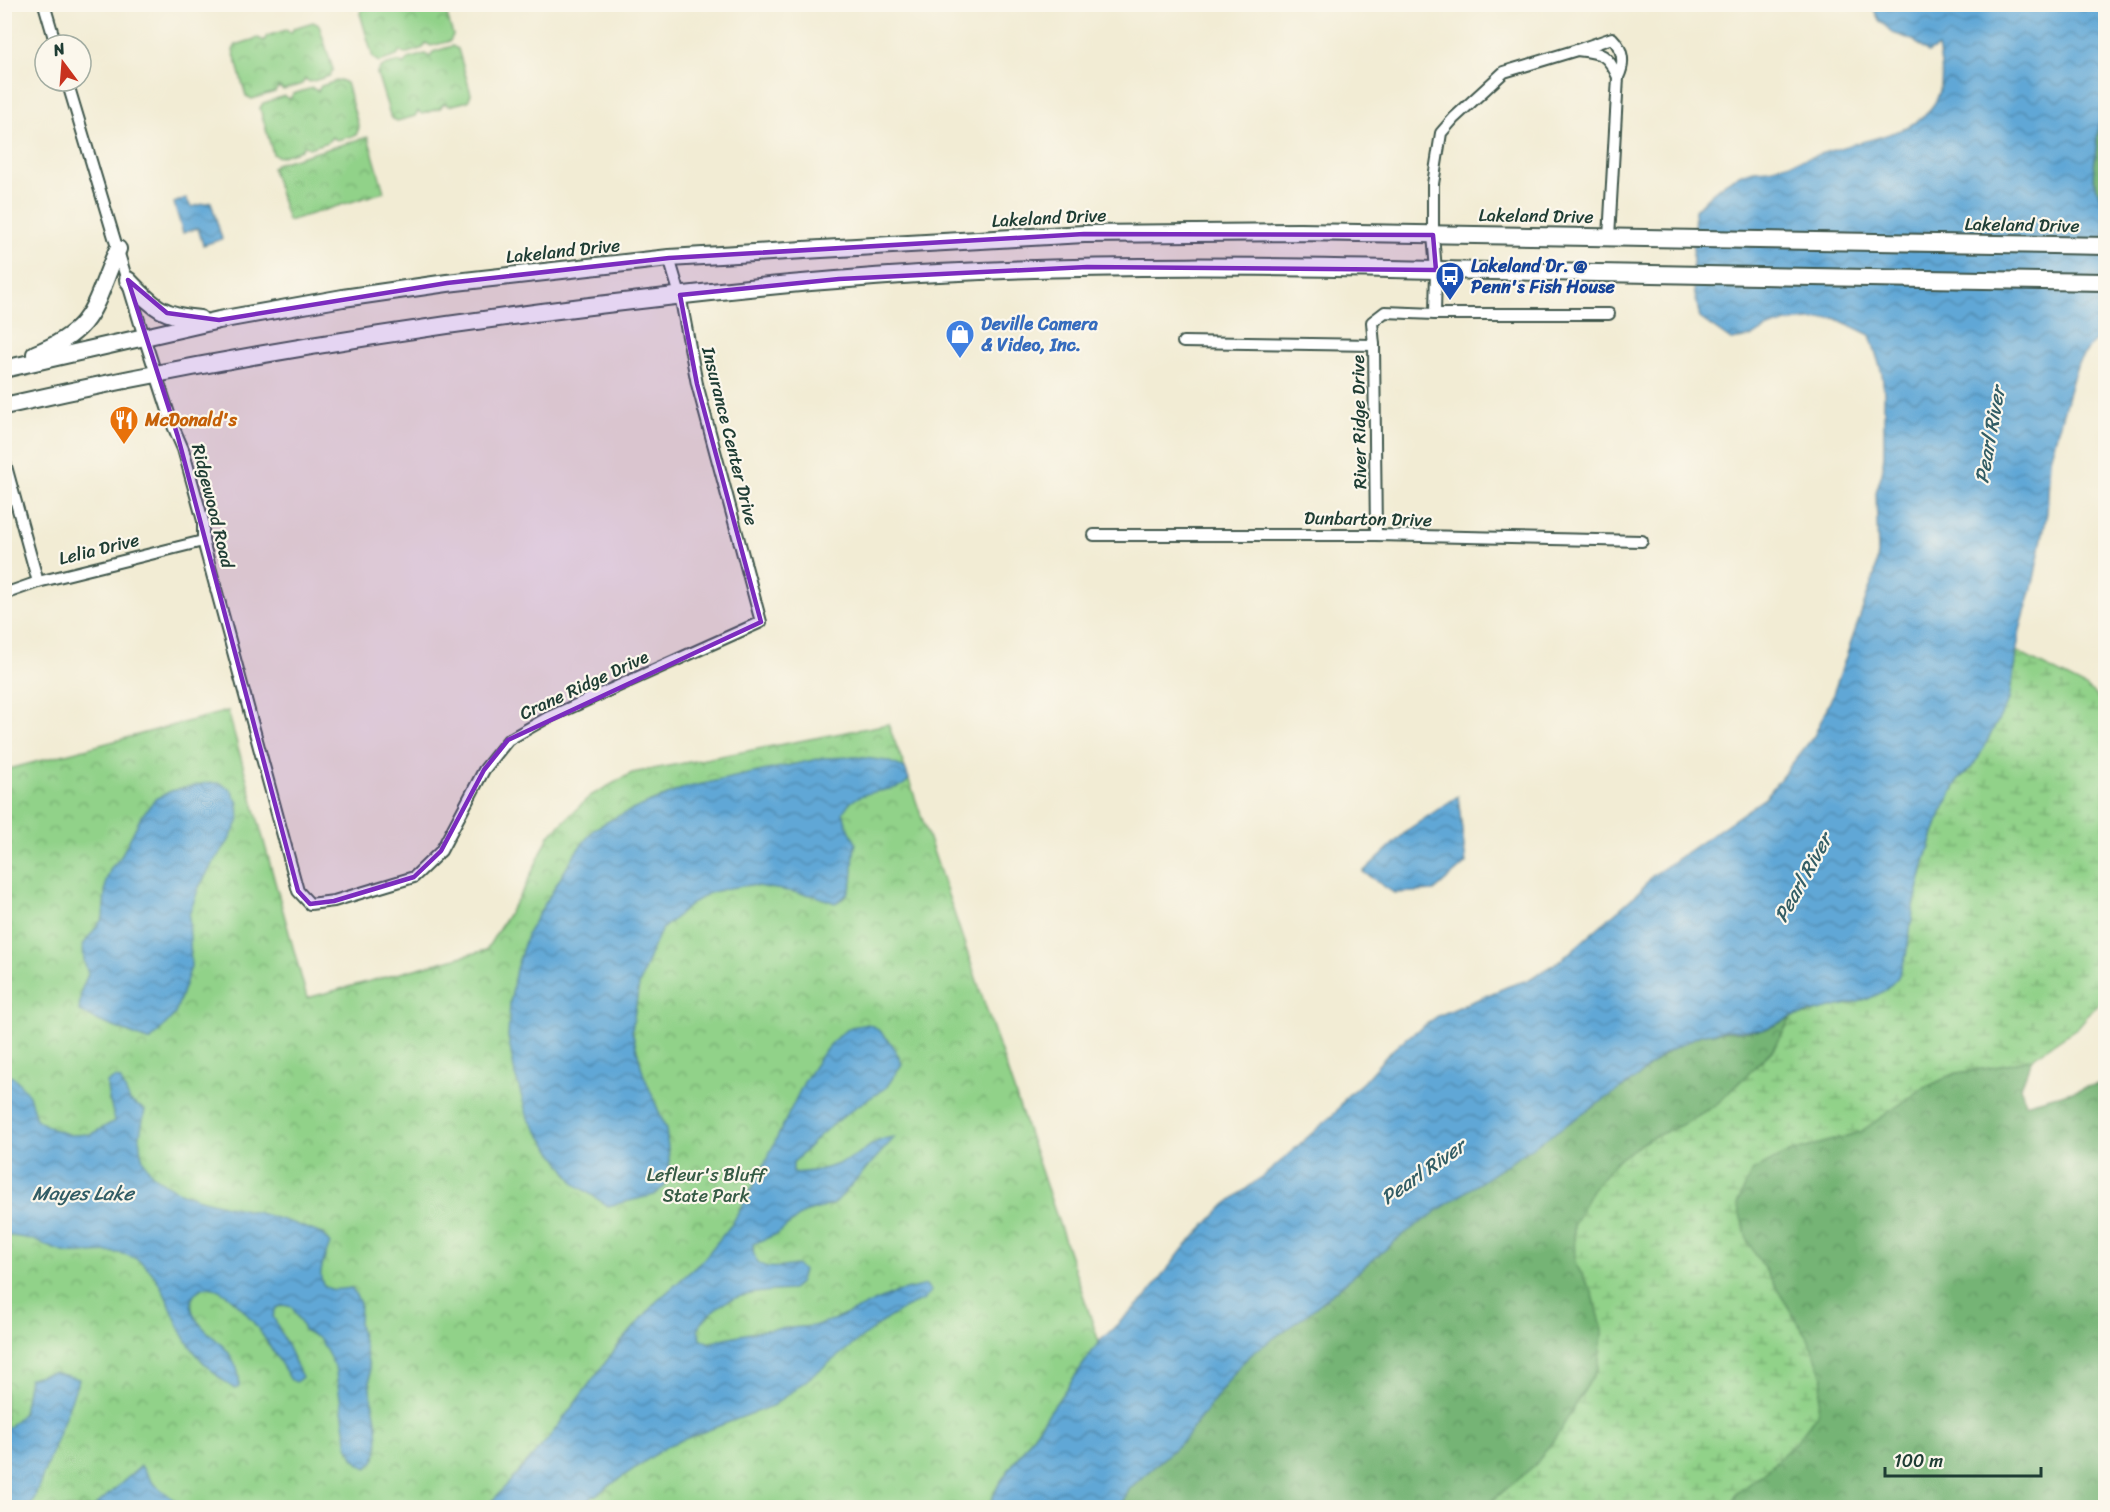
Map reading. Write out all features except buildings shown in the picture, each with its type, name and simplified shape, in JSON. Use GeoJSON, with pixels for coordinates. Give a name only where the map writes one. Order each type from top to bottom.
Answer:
{"type":"FeatureCollection","features":[{"type":"Feature","properties":{"kind":"highway","name":"Lakeland Drive"},"geometry":{"type":"LineString","coordinates":[[4,367],[219,320],[343,298],[447,283],[669,258],[1084,234],[1300,232],[2106,246]]}},
{"type":"Feature","properties":{"kind":"highway"},"geometry":{"type":"LineString","coordinates":[[4,367],[56,346],[74,333],[95,308],[118,249]]}},
{"type":"Feature","properties":{"kind":"highway"},"geometry":{"type":"LineString","coordinates":[[4,406],[351,339],[482,320],[839,279],[938,273],[1087,267],[1293,267],[2106,282]]}},
{"type":"Feature","properties":{"kind":"highway"},"geometry":{"type":"LineString","coordinates":[[128,280],[155,308],[167,314],[219,320]]}},
{"type":"Feature","properties":{"kind":"street"},"geometry":{"type":"LineString","coordinates":[[44,4],[52,33]]}},
{"type":"Feature","properties":{"kind":"street"},"geometry":{"type":"LineString","coordinates":[[1609,314],[1435,314],[1433,184],[1441,133],[1504,72],[1611,38],[1621,51],[1622,69],[1618,77],[1610,237]]}},
{"type":"Feature","properties":{"kind":"street"},"geometry":{"type":"LineString","coordinates":[[1577,50],[1601,53],[1610,61],[1618,77]]}},
{"type":"Feature","properties":{"kind":"street","name":"Ridgewood Road"},"geometry":{"type":"LineString","coordinates":[[71,93],[144,337],[195,490],[203,521],[203,541],[298,891],[310,904]]}},
{"type":"Feature","properties":{"kind":"street","name":"Insurance Center Drive"},"geometry":{"type":"LineString","coordinates":[[669,258],[680,296],[697,384],[761,622]]}},
{"type":"Feature","properties":{"kind":"street","name":"River Ridge Drive"},"geometry":{"type":"LineString","coordinates":[[1376,535],[1372,322],[1385,312],[1435,314]]}},
{"type":"Feature","properties":{"kind":"street"},"geometry":{"type":"LineString","coordinates":[[1183,342],[1374,345]]}},
{"type":"Feature","properties":{"kind":"street"},"geometry":{"type":"LineString","coordinates":[[4,459],[38,582]]}},
{"type":"Feature","properties":{"kind":"street","name":"Dunbarton Drive"},"geometry":{"type":"LineString","coordinates":[[1094,535],[1376,535],[1642,541]]}},
{"type":"Feature","properties":{"kind":"street","name":"Lelia Drive"},"geometry":{"type":"LineString","coordinates":[[4,594],[38,582],[203,541]]}},
{"type":"Feature","properties":{"kind":"street","name":"Crane Ridge Drive"},"geometry":{"type":"LineString","coordinates":[[310,904],[342,899],[414,877],[441,851],[484,770],[508,740],[547,718],[761,622]]}},
{"type":"Feature","properties":{"kind":"highlighted area"},"geometry":{"type":"Polygon","coordinates":[[[1084,234],[1433,235],[1436,270],[1087,267],[839,279],[680,295],[697,384],[761,622],[508,740],[484,770],[441,851],[414,877],[334,901],[310,904],[298,891],[178,437],[128,280],[167,313],[219,320],[447,283],[669,258],[1084,234]]]}},
{"type":"Feature","properties":{"kind":"green space"},"geometry":{"type":"Polygon","coordinates":[[[444,5],[453,35],[450,41],[431,46],[426,43],[423,48],[404,54],[400,51],[397,56],[379,62],[373,58],[360,13],[363,7],[444,5]]]}},
{"type":"Feature","properties":{"kind":"green space"},"geometry":{"type":"Polygon","coordinates":[[[313,22],[319,25],[333,70],[329,76],[310,82],[305,79],[302,84],[283,90],[278,87],[275,92],[252,99],[246,96],[233,50],[236,45],[258,38],[264,41],[267,36],[286,30],[291,33],[294,28],[313,22]]]}},
{"type":"Feature","properties":{"kind":"green space"},"geometry":{"type":"Polygon","coordinates":[[[452,46],[458,49],[471,94],[468,101],[449,106],[444,103],[440,108],[422,114],[418,111],[415,116],[397,121],[391,118],[377,73],[381,67],[399,62],[404,65],[408,59],[425,54],[430,57],[433,52],[452,46]]]}},
{"type":"Feature","properties":{"kind":"green space"},"geometry":{"type":"Polygon","coordinates":[[[340,80],[346,83],[359,128],[356,135],[337,140],[332,137],[328,142],[309,148],[304,145],[301,150],[279,157],[273,154],[260,108],[263,103],[284,96],[290,99],[293,94],[312,88],[318,91],[321,86],[340,80]]]}},
{"type":"Feature","properties":{"kind":"green space"},"geometry":{"type":"Polygon","coordinates":[[[2105,90],[2105,201],[2100,198],[2093,176],[2105,90]]]}},
{"type":"Feature","properties":{"kind":"green space"},"geometry":{"type":"Polygon","coordinates":[[[368,137],[384,192],[288,221],[272,168],[276,164],[368,137]]]}},
{"type":"Feature","properties":{"kind":"green space"},"geometry":{"type":"Polygon","coordinates":[[[2017,652],[2086,687],[2105,704],[2105,995],[2078,1027],[2032,1058],[1956,1073],[1922,1089],[1860,1132],[1785,1154],[1752,1171],[1737,1204],[1748,1242],[1809,1341],[1823,1376],[1817,1414],[1795,1443],[1737,1493],[1731,1507],[1484,1508],[1536,1464],[1558,1434],[1598,1368],[1603,1330],[1593,1294],[1575,1262],[1574,1224],[1592,1190],[1617,1160],[1649,1139],[1684,1124],[1717,1104],[1773,1050],[1792,1017],[1814,1013],[1914,906],[1926,858],[1941,813],[1959,779],[1975,764],[2013,679],[2017,652]]]}},
{"type":"Feature","properties":{"kind":"green space","name":"Lefleur's Bluff State Park"},"geometry":{"type":"Polygon","coordinates":[[[228,711],[307,998],[486,950],[524,889],[549,836],[590,796],[632,773],[888,724],[905,768],[1099,1342],[999,1484],[988,1507],[5,1508],[5,770],[228,711]]]}},
{"type":"Feature","properties":{"kind":"green space"},"geometry":{"type":"Polygon","coordinates":[[[1792,1017],[1773,1049],[1717,1104],[1684,1124],[1649,1139],[1592,1190],[1574,1225],[1575,1262],[1593,1294],[1603,1330],[1598,1368],[1558,1434],[1536,1464],[1484,1507],[1119,1508],[1130,1488],[1184,1440],[1240,1365],[1254,1352],[1305,1316],[1404,1234],[1635,1079],[1683,1043],[1709,1033],[1762,1030],[1792,1017]]]}},
{"type":"Feature","properties":{"kind":"green space"},"geometry":{"type":"Polygon","coordinates":[[[2032,1058],[2021,1087],[2025,1104],[2105,1082],[2105,1507],[1731,1508],[1737,1493],[1795,1443],[1817,1414],[1823,1376],[1809,1341],[1748,1242],[1736,1205],[1751,1171],[1785,1154],[1860,1132],[1922,1089],[1956,1073],[2032,1058]]]}},
{"type":"Feature","properties":{"kind":"water","name":"Pearl River"},"geometry":{"type":"Polygon","coordinates":[[[1872,5],[2105,5],[2105,90],[2093,176],[2100,198],[2105,201],[2105,333],[2090,346],[2078,363],[2050,459],[2047,513],[2033,584],[2020,630],[2009,700],[1975,764],[1959,779],[1941,813],[1926,858],[1914,906],[1906,956],[1898,977],[1885,991],[1866,1000],[1792,1017],[1762,1030],[1725,1030],[1700,1035],[1665,1053],[1635,1079],[1404,1234],[1305,1316],[1254,1352],[1240,1365],[1184,1440],[1130,1488],[1119,1507],[988,1508],[999,1484],[1099,1342],[1146,1297],[1183,1249],[1225,1205],[1272,1169],[1336,1112],[1347,1096],[1404,1040],[1438,1016],[1528,980],[1561,960],[1640,891],[1651,877],[1765,798],[1814,736],[1832,697],[1875,573],[1878,554],[1876,492],[1882,473],[1884,454],[1882,373],[1870,335],[1835,318],[1787,322],[1751,337],[1731,340],[1700,318],[1692,281],[1695,210],[1706,198],[1739,175],[1752,170],[1778,167],[1891,134],[1916,122],[1926,114],[1940,91],[1941,69],[1938,47],[1928,53],[1913,40],[1893,33],[1879,20],[1872,5]]]}},
{"type":"Feature","properties":{"kind":"water"},"geometry":{"type":"Polygon","coordinates":[[[186,198],[191,207],[211,202],[222,239],[203,245],[198,228],[183,233],[174,203],[186,198]]]}},
{"type":"Feature","properties":{"kind":"water"},"geometry":{"type":"Polygon","coordinates":[[[857,757],[887,761],[905,768],[909,779],[897,788],[859,797],[843,812],[856,843],[853,877],[848,892],[843,898],[835,903],[816,896],[750,885],[729,888],[709,893],[694,902],[662,929],[639,985],[632,1031],[643,1073],[666,1129],[670,1167],[665,1186],[654,1195],[608,1206],[575,1184],[528,1118],[515,1074],[508,1037],[510,1003],[516,969],[528,932],[576,852],[594,829],[618,816],[684,788],[823,758],[857,757]]]}},
{"type":"Feature","properties":{"kind":"water"},"geometry":{"type":"Polygon","coordinates":[[[206,783],[220,783],[231,790],[238,803],[239,820],[228,842],[199,887],[189,915],[191,967],[175,1014],[150,1041],[79,1011],[81,991],[88,974],[83,945],[103,918],[106,881],[111,868],[120,858],[141,817],[155,799],[171,791],[206,783]]]}},
{"type":"Feature","properties":{"kind":"water"},"geometry":{"type":"Polygon","coordinates":[[[1458,796],[1466,863],[1434,891],[1394,893],[1363,872],[1409,829],[1458,796]]]}},
{"type":"Feature","properties":{"kind":"water"},"geometry":{"type":"Polygon","coordinates":[[[868,1024],[889,1040],[902,1064],[886,1088],[857,1106],[821,1134],[793,1163],[793,1173],[831,1167],[846,1161],[877,1142],[895,1137],[834,1204],[804,1213],[777,1234],[753,1244],[756,1260],[760,1264],[772,1267],[796,1265],[803,1270],[800,1282],[792,1290],[752,1294],[726,1302],[706,1318],[698,1330],[702,1340],[710,1343],[765,1330],[813,1326],[836,1319],[897,1292],[926,1285],[931,1291],[924,1300],[885,1320],[774,1405],[669,1445],[578,1507],[487,1507],[548,1439],[617,1347],[656,1302],[702,1261],[732,1224],[757,1179],[804,1082],[822,1054],[839,1035],[851,1027],[868,1024]]]}},
{"type":"Feature","properties":{"kind":"water","name":"Mayes Lake"},"geometry":{"type":"Polygon","coordinates":[[[4,1074],[15,1078],[29,1095],[36,1119],[52,1129],[71,1135],[91,1134],[115,1121],[107,1083],[114,1078],[120,1079],[130,1101],[145,1110],[140,1134],[141,1152],[151,1172],[162,1182],[193,1197],[267,1215],[324,1235],[330,1244],[323,1262],[322,1282],[333,1290],[352,1288],[360,1303],[359,1324],[370,1370],[370,1389],[377,1425],[378,1446],[374,1462],[367,1468],[363,1466],[357,1462],[348,1447],[335,1367],[320,1339],[305,1331],[292,1307],[283,1305],[276,1308],[273,1316],[302,1377],[296,1382],[291,1380],[253,1322],[227,1295],[214,1288],[202,1288],[195,1294],[191,1305],[197,1321],[223,1346],[236,1364],[239,1373],[239,1387],[235,1389],[197,1355],[182,1332],[159,1282],[145,1265],[127,1255],[118,1253],[65,1252],[32,1240],[5,1235],[4,1074]]]}},
{"type":"Feature","properties":{"kind":"water"},"geometry":{"type":"Polygon","coordinates":[[[53,1372],[79,1379],[31,1507],[5,1507],[5,1427],[9,1427],[23,1413],[29,1378],[53,1372]]]}},
{"type":"Feature","properties":{"kind":"water"},"geometry":{"type":"Polygon","coordinates":[[[141,1466],[153,1483],[183,1507],[94,1507],[141,1466]]]}},
{"type":"Feature","properties":{"kind":"place","name":"Lakeland Dr. @ Penn's Fish House"},"geometry":{"type":"Point","coordinates":[1450,302]}},
{"type":"Feature","properties":{"kind":"place","name":"Deville Camera & Video, Inc."},"geometry":{"type":"Point","coordinates":[960,360]}},
{"type":"Feature","properties":{"kind":"place","name":"McDonald's"},"geometry":{"type":"Point","coordinates":[124,446]}}]}
